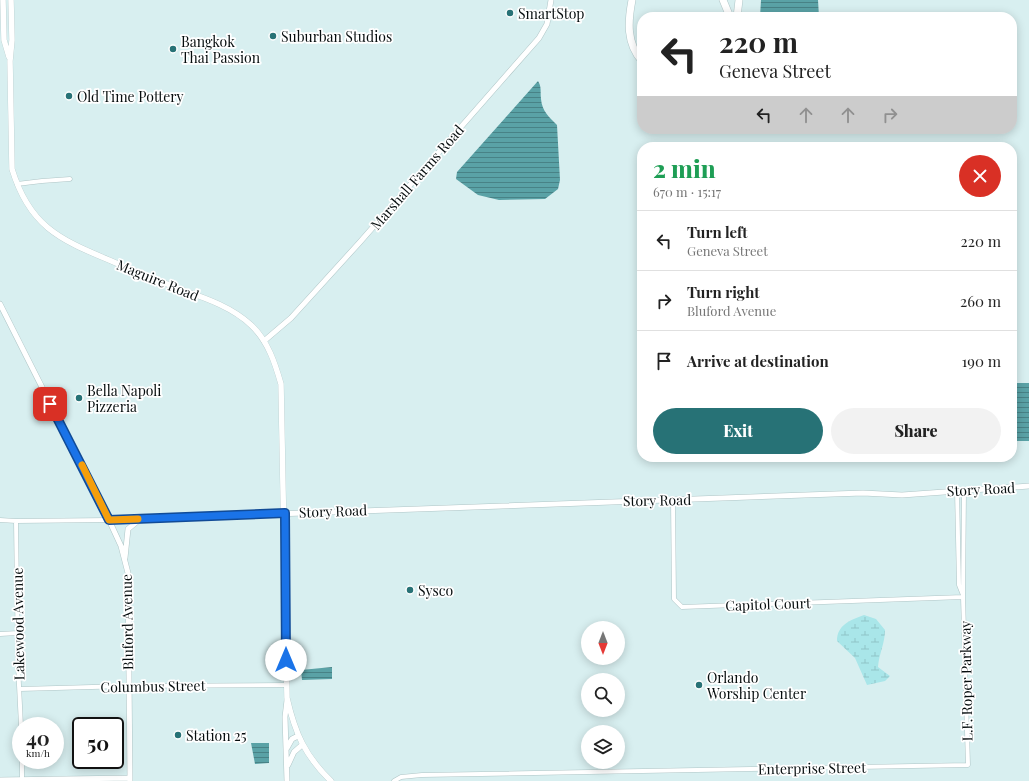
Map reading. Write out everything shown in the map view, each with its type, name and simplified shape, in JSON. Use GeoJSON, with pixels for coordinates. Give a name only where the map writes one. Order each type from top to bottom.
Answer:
{"type":"FeatureCollection","features":[{"type":"Feature","properties":{"kind":"highway"},"geometry":{"type":"LineString","coordinates":[[632,0],[629,34],[634,50],[637,54]]}},
{"type":"Feature","properties":{"kind":"highway"},"geometry":{"type":"LineString","coordinates":[[636,0],[632,25],[634,38],[637,44]]}},
{"type":"Feature","properties":{"kind":"highway"},"geometry":{"type":"LineString","coordinates":[[723,0],[728,12]]}},
{"type":"Feature","properties":{"kind":"highway"},"geometry":{"type":"LineString","coordinates":[[738,12],[739,0]]}},
{"type":"Feature","properties":{"kind":"main road","name":"Maguire Road"},"geometry":{"type":"LineString","coordinates":[[3,0],[4,40],[10,61]]}},
{"type":"Feature","properties":{"kind":"main road","name":"Maguire Road"},"geometry":{"type":"LineString","coordinates":[[11,0],[12,40],[10,61],[12,169],[16,184],[40,221],[59,238],[69,244],[150,278],[213,301],[232,312],[252,326],[264,341],[274,361],[281,384],[285,513],[287,698],[302,745],[313,761],[331,781]]}},
{"type":"Feature","properties":{"kind":"street","name":"Marshall Farms Road"},"geometry":{"type":"LineString","coordinates":[[264,341],[291,318],[360,242],[539,38],[547,24],[551,0]]}},
{"type":"Feature","properties":{"kind":"street"},"geometry":{"type":"LineString","coordinates":[[16,184],[42,180],[70,179]]}},
{"type":"Feature","properties":{"kind":"street","name":"Bluford Avenue"},"geometry":{"type":"LineString","coordinates":[[0,304],[109,520],[125,561],[128,573],[130,780]]}},
{"type":"Feature","properties":{"kind":"street","name":"Story Road"},"geometry":{"type":"LineString","coordinates":[[109,520],[862,493],[902,495],[1029,486]]}},
{"type":"Feature","properties":{"kind":"street","name":"L.F. Roper Parkway"},"geometry":{"type":"LineString","coordinates":[[957,490],[959,585],[963,596]]}},
{"type":"Feature","properties":{"kind":"street","name":"L.F. Roper Parkway"},"geometry":{"type":"LineString","coordinates":[[964,490],[963,596],[968,765]]}},
{"type":"Feature","properties":{"kind":"street","name":"Capitol Court"},"geometry":{"type":"LineString","coordinates":[[673,500],[674,599],[682,607],[963,596]]}},
{"type":"Feature","properties":{"kind":"street"},"geometry":{"type":"LineString","coordinates":[[125,561],[128,529],[140,519]]}},
{"type":"Feature","properties":{"kind":"street"},"geometry":{"type":"LineString","coordinates":[[0,520],[109,520]]}},
{"type":"Feature","properties":{"kind":"street","name":"Lakewood Avenue"},"geometry":{"type":"LineString","coordinates":[[16,521],[21,717]]}},
{"type":"Feature","properties":{"kind":"street"},"geometry":{"type":"LineString","coordinates":[[0,634],[18,633]]}},
{"type":"Feature","properties":{"kind":"street","name":"Columbus Street"},"geometry":{"type":"LineString","coordinates":[[20,689],[128,686],[286,685]]}},
{"type":"Feature","properties":{"kind":"street"},"geometry":{"type":"LineString","coordinates":[[287,698],[285,752],[287,781]]}},
{"type":"Feature","properties":{"kind":"street"},"geometry":{"type":"LineString","coordinates":[[285,752],[292,739],[298,736]]}},
{"type":"Feature","properties":{"kind":"street"},"geometry":{"type":"LineString","coordinates":[[286,770],[289,759],[302,745]]}},
{"type":"Feature","properties":{"kind":"street","name":"Enterprise Street"},"geometry":{"type":"LineString","coordinates":[[394,781],[401,777],[422,775],[968,765]]}},
{"type":"Feature","properties":{"kind":"street"},"geometry":{"type":"LineString","coordinates":[[22,769],[22,780]]}},
{"type":"Feature","properties":{"kind":"street"},"geometry":{"type":"LineString","coordinates":[[0,780],[130,780]]}},
{"type":"Feature","properties":{"kind":"green space"},"geometry":{"type":"Polygon","coordinates":[[[864,615],[876,619],[885,630],[878,667],[890,676],[885,681],[867,685],[855,658],[837,641],[839,631],[845,624],[864,615]]]}},
{"type":"Feature","properties":{"kind":"shaded area"},"geometry":{"type":"Polygon","coordinates":[[[761,0],[818,0],[819,12],[760,12],[761,0]]]}},
{"type":"Feature","properties":{"kind":"shaded area"},"geometry":{"type":"Polygon","coordinates":[[[538,81],[541,99],[546,114],[557,125],[560,180],[558,189],[545,199],[499,200],[478,195],[456,179],[457,172],[538,81]]]}},
{"type":"Feature","properties":{"kind":"shaded area"},"geometry":{"type":"Polygon","coordinates":[[[1017,383],[1029,383],[1029,441],[1017,441],[1017,383]]]}},
{"type":"Feature","properties":{"kind":"shaded area"},"geometry":{"type":"Polygon","coordinates":[[[332,667],[332,679],[302,680],[301,670],[332,667]]]}},
{"type":"Feature","properties":{"kind":"shaded area"},"geometry":{"type":"Polygon","coordinates":[[[251,743],[269,743],[269,763],[255,764],[251,743]]]}},
{"type":"Feature","properties":{"kind":"slow traffic"},"geometry":{"type":"LineString","coordinates":[[82,465],[109,520],[138,519]]}},
{"type":"Feature","properties":{"kind":"place","name":"SmartStop"},"geometry":{"type":"Point","coordinates":[510,13]}},
{"type":"Feature","properties":{"kind":"place","name":"Suburban Studios"},"geometry":{"type":"Point","coordinates":[273,36]}},
{"type":"Feature","properties":{"kind":"place","name":"Bangkok Thai Passion"},"geometry":{"type":"Point","coordinates":[173,49]}},
{"type":"Feature","properties":{"kind":"place","name":"Old Time Pottery"},"geometry":{"type":"Point","coordinates":[69,96]}},
{"type":"Feature","properties":{"kind":"place","name":"Bella Napoli Pizzeria"},"geometry":{"type":"Point","coordinates":[79,398]}},
{"type":"Feature","properties":{"kind":"place","name":"Sysco"},"geometry":{"type":"Point","coordinates":[410,590]}},
{"type":"Feature","properties":{"kind":"place","name":"Orlando Worship Center"},"geometry":{"type":"Point","coordinates":[699,685]}},
{"type":"Feature","properties":{"kind":"place","name":"Station 25"},"geometry":{"type":"Point","coordinates":[178,735]}},
{"type":"Feature","properties":{"kind":"route"},"geometry":{"type":"LineString","coordinates":[[50,404],[109,520],[285,513],[286,660]]}}]}
